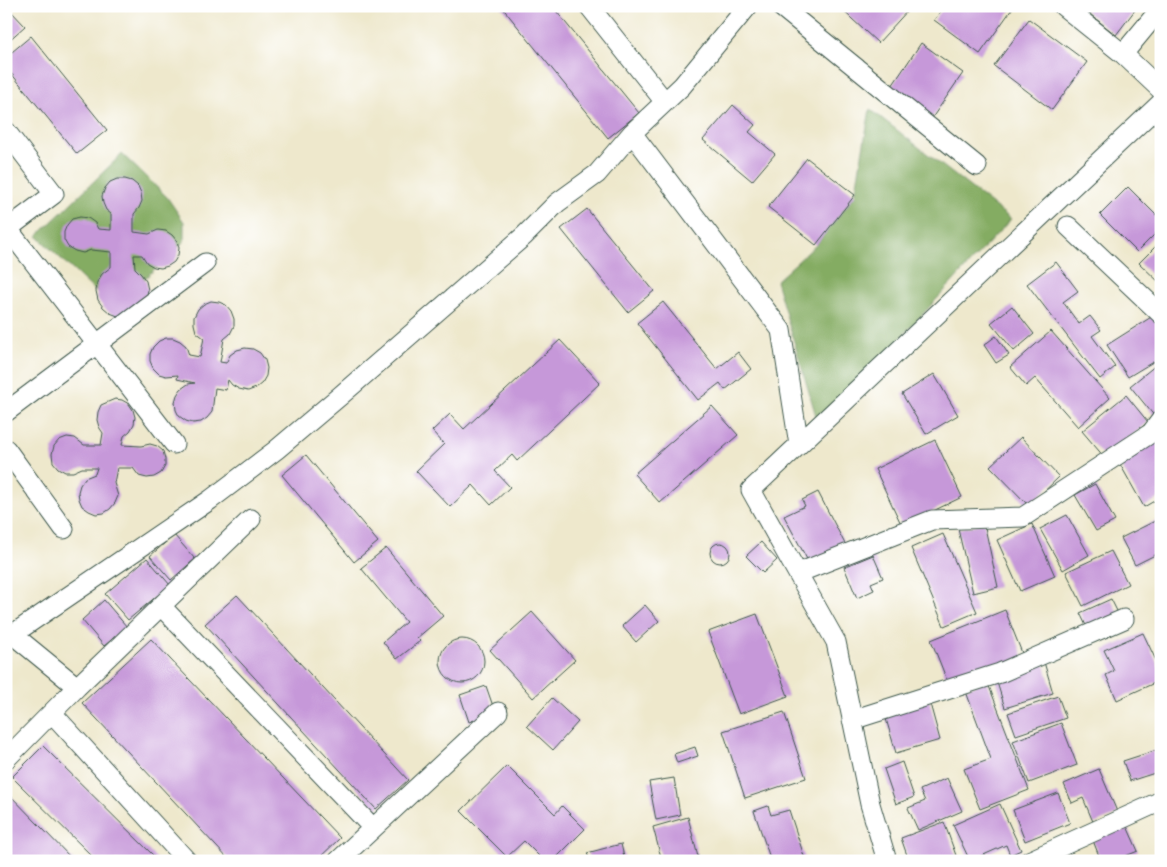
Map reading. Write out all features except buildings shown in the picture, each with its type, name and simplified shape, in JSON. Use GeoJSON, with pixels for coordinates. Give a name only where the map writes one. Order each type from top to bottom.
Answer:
{"type":"FeatureCollection","features":[{"type":"Feature","properties":{"kind":"street"},"geometry":{"type":"LineString","coordinates":[[589,6],[665,102]]}},
{"type":"Feature","properties":{"kind":"street"},"geometry":{"type":"LineString","coordinates":[[77,687],[10,632],[210,500],[276,450],[524,236],[557,203],[597,174],[632,133],[682,86],[748,6]]}},
{"type":"Feature","properties":{"kind":"street"},"geometry":{"type":"LineString","coordinates":[[780,6],[977,166]]}},
{"type":"Feature","properties":{"kind":"street"},"geometry":{"type":"LineString","coordinates":[[1063,6],[1123,54],[1161,90]]}},
{"type":"Feature","properties":{"kind":"street"},"geometry":{"type":"LineString","coordinates":[[1123,54],[1161,8]]}},
{"type":"Feature","properties":{"kind":"street"},"geometry":{"type":"LineString","coordinates":[[886,861],[870,804],[836,642],[751,490],[1161,103]]}},
{"type":"Feature","properties":{"kind":"street"},"geometry":{"type":"LineString","coordinates":[[6,131],[54,194],[7,229],[174,444]]}},
{"type":"Feature","properties":{"kind":"street"},"geometry":{"type":"LineString","coordinates":[[632,133],[781,330],[798,445]]}},
{"type":"Feature","properties":{"kind":"street"},"geometry":{"type":"LineString","coordinates":[[1068,226],[1161,314]]}},
{"type":"Feature","properties":{"kind":"street"},"geometry":{"type":"LineString","coordinates":[[6,412],[204,263]]}},
{"type":"Feature","properties":{"kind":"street"},"geometry":{"type":"LineString","coordinates":[[798,574],[932,520],[1023,517],[1151,433],[1161,420]]}},
{"type":"Feature","properties":{"kind":"street"},"geometry":{"type":"LineString","coordinates":[[6,449],[64,529]]}},
{"type":"Feature","properties":{"kind":"street"},"geometry":{"type":"LineString","coordinates":[[6,759],[77,687],[251,519]]}},
{"type":"Feature","properties":{"kind":"street"},"geometry":{"type":"LineString","coordinates":[[161,606],[373,828]]}},
{"type":"Feature","properties":{"kind":"street"},"geometry":{"type":"LineString","coordinates":[[852,720],[1000,673],[1124,619]]}},
{"type":"Feature","properties":{"kind":"street"},"geometry":{"type":"LineString","coordinates":[[338,861],[498,712]]}},
{"type":"Feature","properties":{"kind":"street"},"geometry":{"type":"LineString","coordinates":[[52,713],[186,861]]}},
{"type":"Feature","properties":{"kind":"street"},"geometry":{"type":"LineString","coordinates":[[1029,861],[1161,801]]}},
{"type":"Feature","properties":{"kind":"green space"},"geometry":{"type":"Polygon","coordinates":[[[870,109],[1011,219],[819,426],[776,281],[816,245],[855,195],[870,109]]]}},
{"type":"Feature","properties":{"kind":"green space"},"geometry":{"type":"Polygon","coordinates":[[[122,154],[167,197],[184,222],[184,242],[113,308],[37,236],[122,154]]]}}]}
